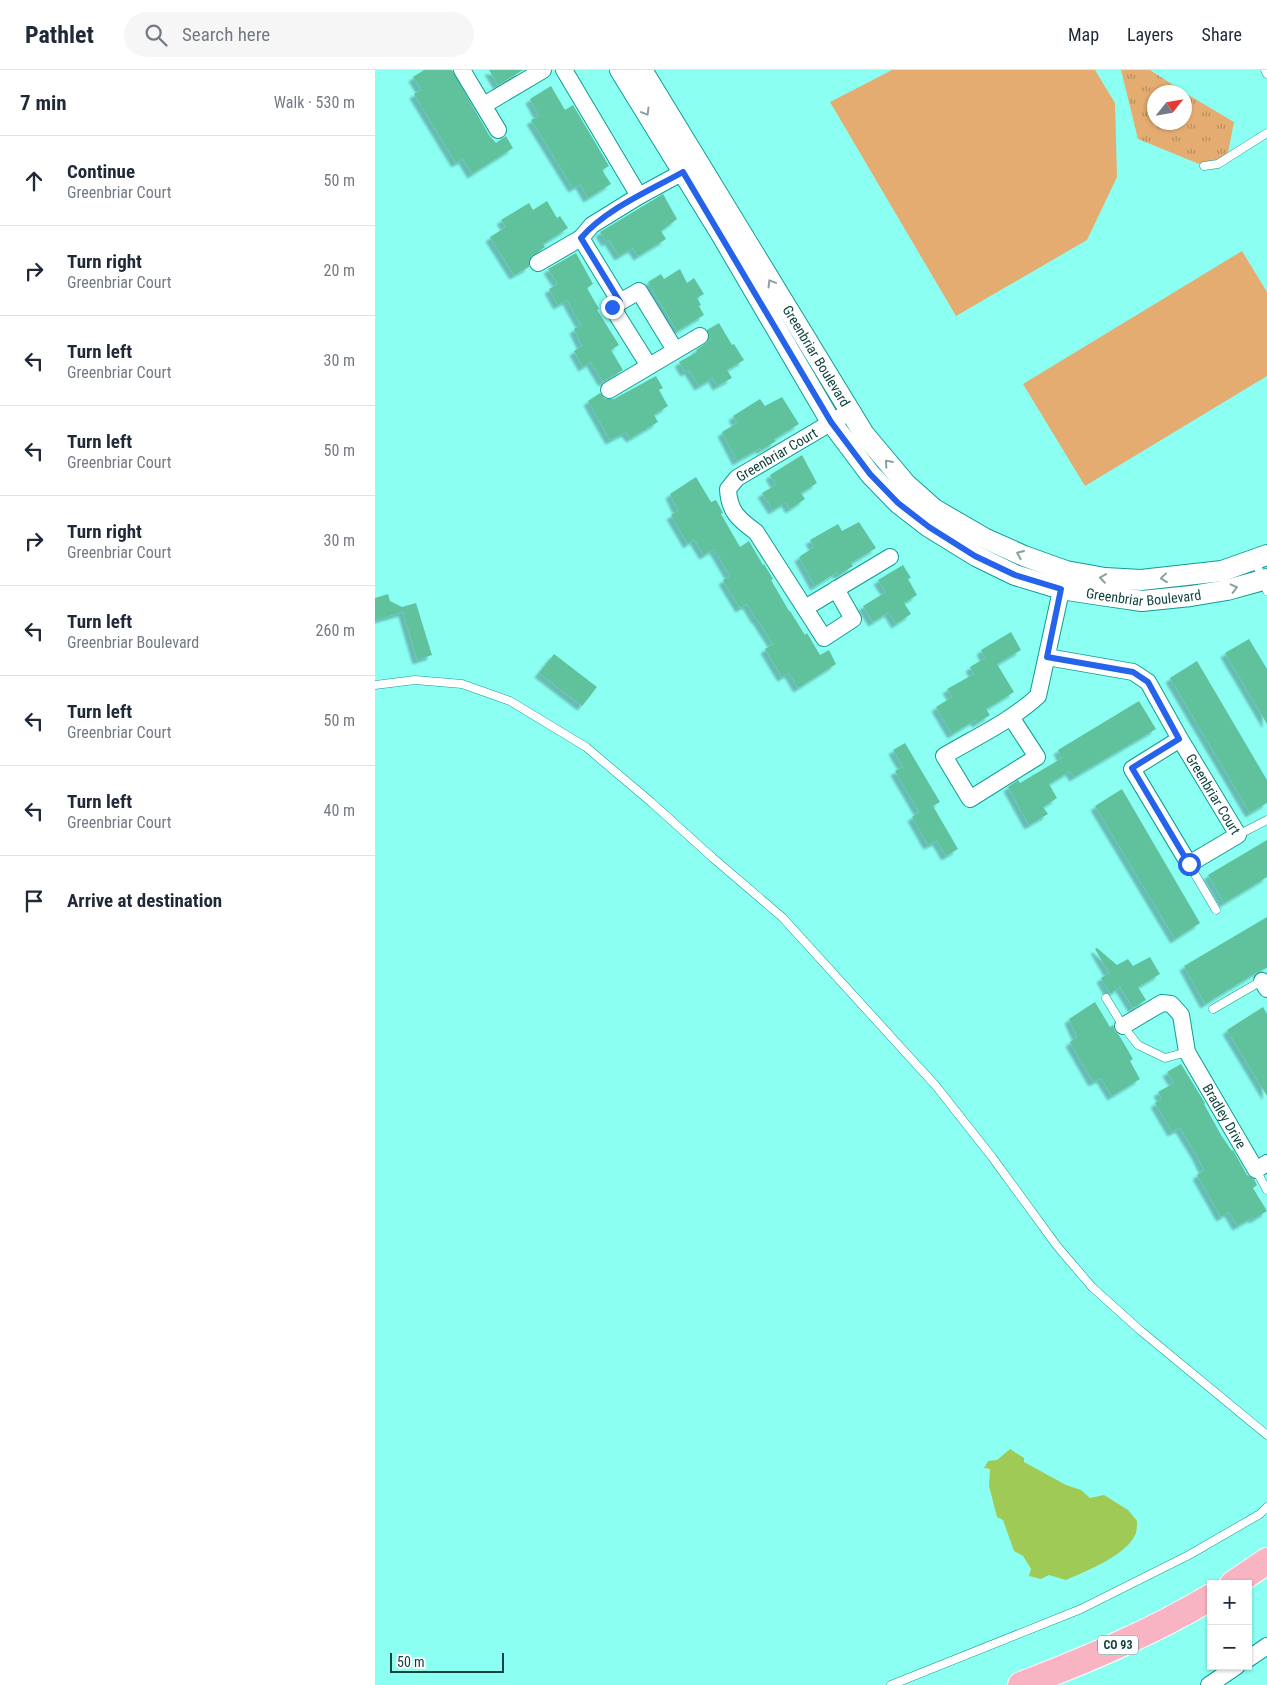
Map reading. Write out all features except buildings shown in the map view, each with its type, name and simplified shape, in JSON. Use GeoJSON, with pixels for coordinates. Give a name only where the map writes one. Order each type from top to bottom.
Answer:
{"type":"FeatureCollection","features":[{"type":"Feature","properties":{"kind":"highway"},"geometry":{"type":"LineString","coordinates":[[1239,1580],[1267,1561]]}},
{"type":"Feature","properties":{"kind":"highway","name":"CO 93"},"geometry":{"type":"LineString","coordinates":[[1021,1685],[1061,1670],[1156,1628],[1207,1600]]}},
{"type":"Feature","properties":{"kind":"street"},"geometry":{"type":"LineString","coordinates":[[462,70],[498,130]]}},
{"type":"Feature","properties":{"kind":"street"},"geometry":{"type":"LineString","coordinates":[[484,105],[543,70]]}},
{"type":"Feature","properties":{"kind":"street"},"geometry":{"type":"LineString","coordinates":[[564,70],[639,196]]}},
{"type":"Feature","properties":{"kind":"street","name":"Greenbriar Boulevard"},"geometry":{"type":"LineString","coordinates":[[620,70],[683,172],[831,422],[870,474],[898,503],[929,527],[975,556],[1015,575],[1064,580],[1105,578],[1141,580],[1222,571],[1261,557]]}},
{"type":"Feature","properties":{"kind":"street","name":"Greenbriar Boulevard"},"geometry":{"type":"LineString","coordinates":[[642,70],[849,412],[894,471],[934,509],[984,538],[1024,556],[1064,580],[1142,601],[1191,596],[1266,584]]}},
{"type":"Feature","properties":{"kind":"street"},"geometry":{"type":"LineString","coordinates":[[538,263],[581,238],[592,225],[683,172]]}},
{"type":"Feature","properties":{"kind":"street"},"geometry":{"type":"LineString","coordinates":[[581,238],[620,302]]}},
{"type":"Feature","properties":{"kind":"street"},"geometry":{"type":"LineString","coordinates":[[649,366],[612,307],[620,302],[639,291],[675,350]]}},
{"type":"Feature","properties":{"kind":"street"},"geometry":{"type":"LineString","coordinates":[[609,390],[700,336]]}},
{"type":"Feature","properties":{"kind":"street","name":"Greenbriar Court"},"geometry":{"type":"LineString","coordinates":[[836,589],[853,619],[824,638],[756,532],[740,520],[728,501],[728,488],[737,478],[849,412]]}},
{"type":"Feature","properties":{"kind":"street"},"geometry":{"type":"LineString","coordinates":[[805,608],[890,556]]}},
{"type":"Feature","properties":{"kind":"street"},"geometry":{"type":"LineString","coordinates":[[1011,716],[1037,757],[971,799],[944,756],[1027,706],[1038,696],[1064,580]]}},
{"type":"Feature","properties":{"kind":"street","name":"Greenbriar Court"},"geometry":{"type":"LineString","coordinates":[[1047,657],[1133,672],[1148,682],[1179,739],[1238,835],[1189,864],[1132,768],[1179,739]]}},
{"type":"Feature","properties":{"kind":"street","name":"Bradley Drive"},"geometry":{"type":"LineString","coordinates":[[1123,1026],[1162,1003],[1171,1004],[1181,1016],[1187,1052],[1261,1166]]}},
{"type":"Feature","properties":{"kind":"street"},"geometry":{"type":"LineString","coordinates":[[1252,1656],[1267,1646]]}},
{"type":"Feature","properties":{"kind":"street"},"geometry":{"type":"LineString","coordinates":[[1209,1685],[1231,1670]]}},
{"type":"Feature","properties":{"kind":"lane"},"geometry":{"type":"LineString","coordinates":[[1265,70],[1267,74]]}},
{"type":"Feature","properties":{"kind":"lane"},"geometry":{"type":"LineString","coordinates":[[1204,166],[1218,164],[1267,133]]}},
{"type":"Feature","properties":{"kind":"lane"},"geometry":{"type":"LineString","coordinates":[[1261,557],[1266,584]]}},
{"type":"Feature","properties":{"kind":"lane"},"geometry":{"type":"LineString","coordinates":[[375,685],[415,680],[462,684],[510,701],[586,747],[782,917],[936,1086],[992,1156],[1057,1246],[1092,1287],[1141,1332],[1267,1435]]}},
{"type":"Feature","properties":{"kind":"lane"},"geometry":{"type":"LineString","coordinates":[[1238,835],[1267,820]]}},
{"type":"Feature","properties":{"kind":"lane"},"geometry":{"type":"LineString","coordinates":[[1189,864],[1216,910]]}},
{"type":"Feature","properties":{"kind":"lane"},"geometry":{"type":"LineString","coordinates":[[1213,1009],[1265,982]]}},
{"type":"Feature","properties":{"kind":"lane"},"geometry":{"type":"LineString","coordinates":[[1106,998],[1123,1026],[1139,1046],[1165,1058],[1187,1052]]}},
{"type":"Feature","properties":{"kind":"lane"},"geometry":{"type":"LineString","coordinates":[[1261,1166],[1267,1190]]}},
{"type":"Feature","properties":{"kind":"lane"},"geometry":{"type":"LineString","coordinates":[[891,1685],[1081,1610],[1189,1555],[1260,1514],[1267,1507]]}},
{"type":"Feature","properties":{"kind":"green space"},"geometry":{"type":"Polygon","coordinates":[[[892,70],[1095,70],[1115,103],[1117,177],[1087,240],[956,316],[830,102],[892,70]]]}},
{"type":"Feature","properties":{"kind":"green space"},"geometry":{"type":"Polygon","coordinates":[[[1121,70],[1150,70],[1173,85],[1147,85],[1147,130],[1192,130],[1192,97],[1234,122],[1227,158],[1204,166],[1138,139],[1121,70]]]}},
{"type":"Feature","properties":{"kind":"green space"},"geometry":{"type":"Polygon","coordinates":[[[1242,251],[1267,292],[1267,376],[1085,486],[1023,384],[1242,251]]]}},
{"type":"Feature","properties":{"kind":"shaded area"},"geometry":{"type":"Polygon","coordinates":[[[1010,1449],[1024,1458],[1024,1462],[1066,1485],[1081,1490],[1090,1498],[1104,1495],[1128,1510],[1137,1521],[1136,1533],[1132,1541],[1116,1555],[1066,1580],[1049,1575],[1041,1579],[1029,1576],[1031,1569],[1023,1556],[1014,1551],[1003,1520],[997,1517],[989,1486],[990,1469],[984,1468],[988,1461],[997,1460],[1010,1449]]]}},
{"type":"Feature","properties":{"kind":"route"},"geometry":{"type":"LineString","coordinates":[[612,307],[620,302],[581,238],[592,225],[683,172],[831,422],[870,474],[898,503],[929,527],[975,556],[1015,575],[1061,589],[1047,657],[1133,672],[1148,682],[1179,739],[1132,768],[1189,864]]}}]}
